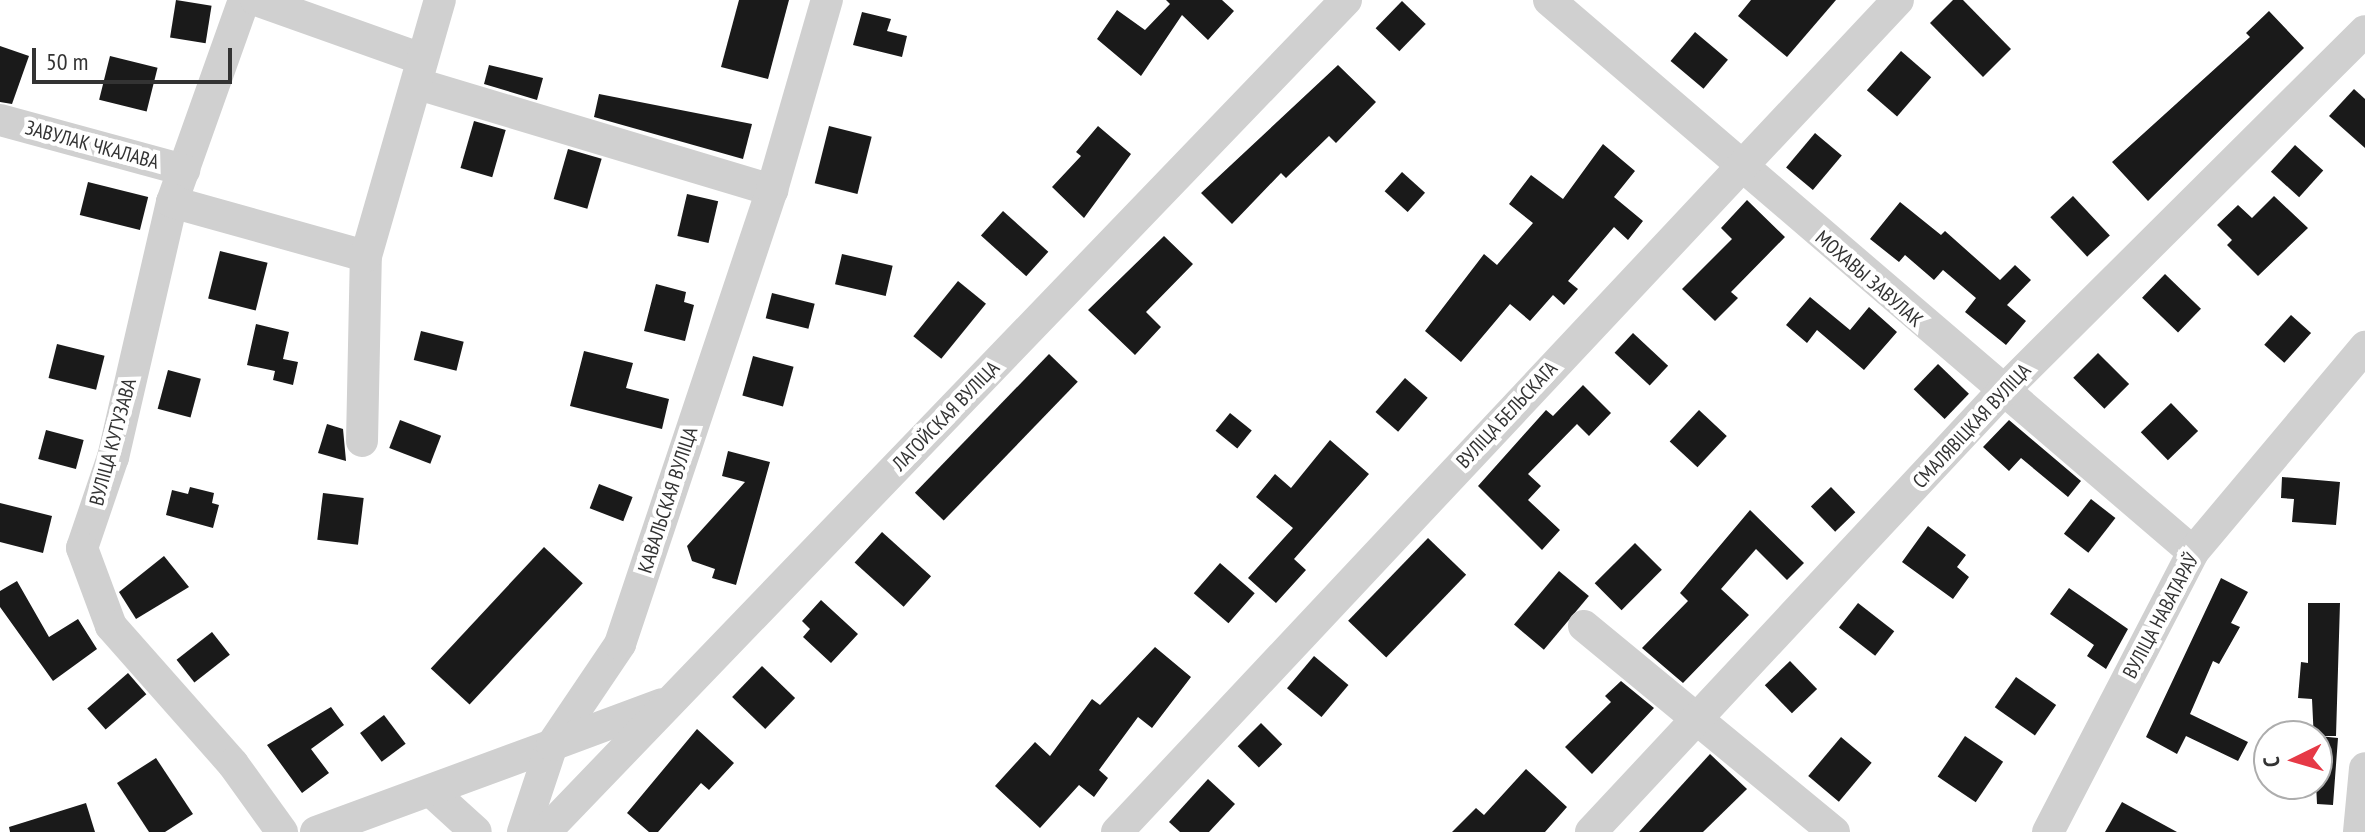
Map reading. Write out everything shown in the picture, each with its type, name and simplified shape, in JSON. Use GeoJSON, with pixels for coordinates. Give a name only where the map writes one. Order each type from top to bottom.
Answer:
{"type":"FeatureCollection","features":[{"type":"Feature","properties":{"kind":"street","name":"ВУЛІЦА КУТУЗАВА"},"geometry":{"type":"LineString","coordinates":[[244,0],[172,202],[113,457],[82,548],[111,626],[233,764],[282,832]]}},
{"type":"Feature","properties":{"kind":"street"},"geometry":{"type":"LineString","coordinates":[[256,0],[420,71],[772,190]]}},
{"type":"Feature","properties":{"kind":"street"},"geometry":{"type":"LineString","coordinates":[[362,441],[366,256],[440,0]]}},
{"type":"Feature","properties":{"kind":"street","name":"КАВАЛЬСКАЯ ВУЛІЦА"},"geometry":{"type":"LineString","coordinates":[[523,832],[552,745],[620,644],[772,190],[827,0]]}},
{"type":"Feature","properties":{"kind":"street","name":"ЛАГОЙСКАЯ ВУЛІЦА"},"geometry":{"type":"LineString","coordinates":[[545,832],[1346,0]]}},
{"type":"Feature","properties":{"kind":"street","name":"МОХАВЫ ЗАВУЛАК"},"geometry":{"type":"LineString","coordinates":[[1549,0],[2001,393],[2193,552]]}},
{"type":"Feature","properties":{"kind":"street","name":"ВУЛІЦА БЕЛЬСКАГА"},"geometry":{"type":"LineString","coordinates":[[1117,832],[1898,0]]}},
{"type":"Feature","properties":{"kind":"street","name":"СМАЛЯВІЦКАЯ ВУЛІЦА"},"geometry":{"type":"LineString","coordinates":[[1591,832],[2001,393],[2365,31]]}},
{"type":"Feature","properties":{"kind":"street","name":"ЗАВУЛАК ЧКАЛАВА"},"geometry":{"type":"LineString","coordinates":[[0,120],[184,170]]}},
{"type":"Feature","properties":{"kind":"street"},"geometry":{"type":"LineString","coordinates":[[172,202],[366,256]]}},
{"type":"Feature","properties":{"kind":"street","name":"ВУЛІЦА НАВАТАРАЎ"},"geometry":{"type":"LineString","coordinates":[[2048,832],[2193,552],[2361,363]]}},
{"type":"Feature","properties":{"kind":"street"},"geometry":{"type":"LineString","coordinates":[[1584,626],[1834,832]]}},
{"type":"Feature","properties":{"kind":"street"},"geometry":{"type":"LineString","coordinates":[[316,832],[432,792],[673,700]]}},
{"type":"Feature","properties":{"kind":"street"},"geometry":{"type":"LineString","coordinates":[[2359,832],[2365,768]]}},
{"type":"Feature","properties":{"kind":"street"},"geometry":{"type":"LineString","coordinates":[[432,792],[476,832]]}},
{"type":"Feature","properties":{"kind":"building"},"geometry":{"type":"Polygon","coordinates":[[[176,0],[212,6],[206,43],[170,38],[176,0]]]}},
{"type":"Feature","properties":{"kind":"building"},"geometry":{"type":"Polygon","coordinates":[[[739,0],[789,0],[768,79],[721,67],[739,0]]]}},
{"type":"Feature","properties":{"kind":"building"},"geometry":{"type":"Polygon","coordinates":[[[1166,0],[1222,0],[1234,11],[1208,40],[1182,15],[1141,76],[1097,39],[1117,10],[1145,30],[1170,4],[1166,0]]]}},
{"type":"Feature","properties":{"kind":"building"},"geometry":{"type":"Polygon","coordinates":[[[1751,0],[1836,0],[1787,57],[1738,16],[1751,0]]]}},
{"type":"Feature","properties":{"kind":"building"},"geometry":{"type":"Polygon","coordinates":[[[1953,0],[1963,0],[2011,49],[1983,77],[1930,23],[1953,0]]]}},
{"type":"Feature","properties":{"kind":"building"},"geometry":{"type":"Polygon","coordinates":[[[1402,1],[1426,24],[1399,51],[1376,28],[1402,1]]]}},
{"type":"Feature","properties":{"kind":"building"},"geometry":{"type":"Polygon","coordinates":[[[2269,11],[2304,48],[2148,201],[2112,162],[2250,37],[2246,33],[2269,11]]]}},
{"type":"Feature","properties":{"kind":"building"},"geometry":{"type":"Polygon","coordinates":[[[862,12],[891,19],[887,31],[907,36],[902,57],[853,45],[862,12]]]}},
{"type":"Feature","properties":{"kind":"building"},"geometry":{"type":"Polygon","coordinates":[[[1695,32],[1728,60],[1704,89],[1671,61],[1695,32]]]}},
{"type":"Feature","properties":{"kind":"building"},"geometry":{"type":"Polygon","coordinates":[[[0,46],[29,56],[12,104],[0,102],[0,46]]]}},
{"type":"Feature","properties":{"kind":"building"},"geometry":{"type":"Polygon","coordinates":[[[1901,51],[1931,77],[1897,116],[1867,90],[1901,51]]]}},
{"type":"Feature","properties":{"kind":"building"},"geometry":{"type":"Polygon","coordinates":[[[110,56],[158,68],[147,112],[99,100],[110,56]]]}},
{"type":"Feature","properties":{"kind":"building"},"geometry":{"type":"Polygon","coordinates":[[[489,65],[543,78],[537,100],[484,84],[489,65]]]}},
{"type":"Feature","properties":{"kind":"building"},"geometry":{"type":"Polygon","coordinates":[[[1338,65],[1376,102],[1336,143],[1329,136],[1286,178],[1281,173],[1232,224],[1201,193],[1338,65]]]}},
{"type":"Feature","properties":{"kind":"building"},"geometry":{"type":"Polygon","coordinates":[[[2354,89],[2365,99],[2365,148],[2329,116],[2354,89]]]}},
{"type":"Feature","properties":{"kind":"building"},"geometry":{"type":"Polygon","coordinates":[[[599,94],[752,124],[743,159],[594,117],[599,94]]]}},
{"type":"Feature","properties":{"kind":"building"},"geometry":{"type":"Polygon","coordinates":[[[474,121],[506,130],[492,177],[460,168],[474,121]]]}},
{"type":"Feature","properties":{"kind":"building"},"geometry":{"type":"Polygon","coordinates":[[[829,126],[872,137],[857,194],[815,183],[829,126]]]}},
{"type":"Feature","properties":{"kind":"building"},"geometry":{"type":"Polygon","coordinates":[[[1098,126],[1131,154],[1084,218],[1052,187],[1081,156],[1076,152],[1098,126]]]}},
{"type":"Feature","properties":{"kind":"building"},"geometry":{"type":"Polygon","coordinates":[[[1815,133],[1842,155],[1813,190],[1786,167],[1815,133]]]}},
{"type":"Feature","properties":{"kind":"building"},"geometry":{"type":"Polygon","coordinates":[[[1603,144],[1635,171],[1614,197],[1643,221],[1628,240],[1614,227],[1568,281],[1578,289],[1564,305],[1553,295],[1530,321],[1510,304],[1461,362],[1425,331],[1484,254],[1497,265],[1533,223],[1509,204],[1531,175],[1563,199],[1603,144]]]}},
{"type":"Feature","properties":{"kind":"building"},"geometry":{"type":"Polygon","coordinates":[[[2295,145],[2323,170],[2299,197],[2271,172],[2295,145]]]}},
{"type":"Feature","properties":{"kind":"building"},"geometry":{"type":"Polygon","coordinates":[[[568,149],[602,159],[587,209],[554,199],[568,149]]]}},
{"type":"Feature","properties":{"kind":"building"},"geometry":{"type":"Polygon","coordinates":[[[1402,172],[1425,193],[1408,212],[1385,191],[1402,172]]]}},
{"type":"Feature","properties":{"kind":"building"},"geometry":{"type":"Polygon","coordinates":[[[88,182],[148,197],[140,230],[80,215],[88,182]]]}},
{"type":"Feature","properties":{"kind":"building"},"geometry":{"type":"Polygon","coordinates":[[[687,194],[718,201],[709,243],[677,236],[687,194]]]}},
{"type":"Feature","properties":{"kind":"building"},"geometry":{"type":"Polygon","coordinates":[[[2073,196],[2110,235],[2087,257],[2050,217],[2073,196]]]}},
{"type":"Feature","properties":{"kind":"building"},"geometry":{"type":"Polygon","coordinates":[[[2274,196],[2308,228],[2258,276],[2227,245],[2232,240],[2217,225],[2238,205],[2252,218],[2274,196]]]}},
{"type":"Feature","properties":{"kind":"building"},"geometry":{"type":"Polygon","coordinates":[[[1747,200],[1785,237],[1731,292],[1738,298],[1715,321],[1682,289],[1732,239],[1721,228],[1747,200]]]}},
{"type":"Feature","properties":{"kind":"building"},"geometry":{"type":"Polygon","coordinates":[[[1900,202],[1941,235],[1945,231],[2000,280],[2015,265],[2031,280],[2007,305],[2026,321],[2006,345],[1965,312],[1976,298],[1943,270],[1934,280],[1905,255],[1899,262],[1870,239],[1900,202]]]}},
{"type":"Feature","properties":{"kind":"building"},"geometry":{"type":"Polygon","coordinates":[[[1003,211],[1048,252],[1026,276],[981,236],[1003,211]]]}},
{"type":"Feature","properties":{"kind":"building"},"geometry":{"type":"Polygon","coordinates":[[[1164,236],[1193,264],[1146,312],[1161,327],[1135,355],[1088,310],[1164,236]]]}},
{"type":"Feature","properties":{"kind":"building"},"geometry":{"type":"Polygon","coordinates":[[[220,251],[268,263],[256,310],[208,299],[220,251]]]}},
{"type":"Feature","properties":{"kind":"building"},"geometry":{"type":"Polygon","coordinates":[[[842,254],[893,266],[886,296],[835,284],[842,254]]]}},
{"type":"Feature","properties":{"kind":"building"},"geometry":{"type":"Polygon","coordinates":[[[2165,274],[2201,309],[2178,332],[2142,298],[2165,274]]]}},
{"type":"Feature","properties":{"kind":"building"},"geometry":{"type":"Polygon","coordinates":[[[958,281],[986,304],[941,359],[913,336],[958,281]]]}},
{"type":"Feature","properties":{"kind":"building"},"geometry":{"type":"Polygon","coordinates":[[[656,284],[686,292],[684,302],[694,305],[685,341],[644,331],[656,284]]]}},
{"type":"Feature","properties":{"kind":"building"},"geometry":{"type":"Polygon","coordinates":[[[772,293],[815,304],[808,329],[766,318],[772,293]]]}},
{"type":"Feature","properties":{"kind":"building"},"geometry":{"type":"Polygon","coordinates":[[[1810,297],[1850,330],[1869,307],[1897,332],[1864,370],[1817,330],[1807,343],[1786,325],[1810,297]]]}},
{"type":"Feature","properties":{"kind":"building"},"geometry":{"type":"Polygon","coordinates":[[[2291,315],[2311,333],[2284,363],[2264,345],[2291,315]]]}},
{"type":"Feature","properties":{"kind":"building"},"geometry":{"type":"Polygon","coordinates":[[[256,324],[289,332],[283,359],[298,362],[293,385],[273,380],[275,371],[247,365],[256,324]]]}},
{"type":"Feature","properties":{"kind":"building"},"geometry":{"type":"Polygon","coordinates":[[[421,331],[464,342],[456,371],[414,360],[421,331]]]}},
{"type":"Feature","properties":{"kind":"building"},"geometry":{"type":"Polygon","coordinates":[[[1633,333],[1668,366],[1650,385],[1615,353],[1633,333]]]}},
{"type":"Feature","properties":{"kind":"building"},"geometry":{"type":"Polygon","coordinates":[[[57,344],[105,356],[96,390],[49,378],[57,344]]]}},
{"type":"Feature","properties":{"kind":"building"},"geometry":{"type":"Polygon","coordinates":[[[584,351],[633,363],[626,388],[669,399],[662,429],[570,406],[584,351]]]}},
{"type":"Feature","properties":{"kind":"building"},"geometry":{"type":"Polygon","coordinates":[[[2098,353],[2129,384],[2104,409],[2073,378],[2098,353]]]}},
{"type":"Feature","properties":{"kind":"building"},"geometry":{"type":"Polygon","coordinates":[[[1049,354],[1078,382],[944,521],[915,493],[1049,354]]]}},
{"type":"Feature","properties":{"kind":"building"},"geometry":{"type":"Polygon","coordinates":[[[753,356],[794,367],[783,406],[742,396],[753,356]]]}},
{"type":"Feature","properties":{"kind":"building"},"geometry":{"type":"Polygon","coordinates":[[[1938,364],[1969,394],[1945,419],[1914,389],[1938,364]]]}},
{"type":"Feature","properties":{"kind":"building"},"geometry":{"type":"Polygon","coordinates":[[[168,370],[201,379],[190,417],[158,409],[168,370]]]}},
{"type":"Feature","properties":{"kind":"building"},"geometry":{"type":"Polygon","coordinates":[[[1405,378],[1428,398],[1398,432],[1375,412],[1405,378]]]}},
{"type":"Feature","properties":{"kind":"building"},"geometry":{"type":"Polygon","coordinates":[[[1583,385],[1611,413],[1589,436],[1577,424],[1528,474],[1541,486],[1528,500],[1560,530],[1542,550],[1478,486],[1546,410],[1553,416],[1583,385]]]}},
{"type":"Feature","properties":{"kind":"building"},"geometry":{"type":"Polygon","coordinates":[[[2171,403],[2198,431],[2168,460],[2141,432],[2171,403]]]}},
{"type":"Feature","properties":{"kind":"building"},"geometry":{"type":"Polygon","coordinates":[[[1699,410],[1727,436],[1697,467],[1670,441],[1699,410]]]}},
{"type":"Feature","properties":{"kind":"building"},"geometry":{"type":"Polygon","coordinates":[[[1230,413],[1252,431],[1237,448],[1216,431],[1230,413]]]}},
{"type":"Feature","properties":{"kind":"building"},"geometry":{"type":"Polygon","coordinates":[[[400,420],[441,436],[430,464],[389,448],[400,420]]]}},
{"type":"Feature","properties":{"kind":"building"},"geometry":{"type":"Polygon","coordinates":[[[2009,420],[2081,481],[2068,497],[2021,458],[2009,471],[1983,447],[2009,420]]]}},
{"type":"Feature","properties":{"kind":"building"},"geometry":{"type":"Polygon","coordinates":[[[327,424],[343,429],[346,461],[318,453],[327,424]]]}},
{"type":"Feature","properties":{"kind":"building"},"geometry":{"type":"Polygon","coordinates":[[[46,430],[84,440],[76,469],[38,459],[46,430]]]}},
{"type":"Feature","properties":{"kind":"building"},"geometry":{"type":"Polygon","coordinates":[[[1330,440],[1369,474],[1294,559],[1306,570],[1276,603],[1248,578],[1293,528],[1256,497],[1275,474],[1291,488],[1330,440]]]}},
{"type":"Feature","properties":{"kind":"building"},"geometry":{"type":"Polygon","coordinates":[[[728,451],[770,462],[736,585],[712,578],[715,569],[692,561],[687,546],[745,482],[722,476],[728,451]]]}},
{"type":"Feature","properties":{"kind":"building"},"geometry":{"type":"Polygon","coordinates":[[[2282,477],[2340,482],[2336,525],[2292,522],[2294,499],[2281,498],[2282,477]]]}},
{"type":"Feature","properties":{"kind":"building"},"geometry":{"type":"Polygon","coordinates":[[[599,484],[633,497],[623,521],[590,508],[599,484]]]}},
{"type":"Feature","properties":{"kind":"building"},"geometry":{"type":"Polygon","coordinates":[[[190,487],[214,493],[212,503],[219,505],[213,528],[166,515],[172,490],[188,494],[190,487]]]}},
{"type":"Feature","properties":{"kind":"building"},"geometry":{"type":"Polygon","coordinates":[[[1831,487],[1855,512],[1835,532],[1811,506],[1831,487]]]}},
{"type":"Feature","properties":{"kind":"building"},"geometry":{"type":"Polygon","coordinates":[[[323,493],[364,498],[358,545],[317,540],[323,493]]]}},
{"type":"Feature","properties":{"kind":"building"},"geometry":{"type":"Polygon","coordinates":[[[2091,499],[2115,518],[2088,553],[2064,534],[2091,499]]]}},
{"type":"Feature","properties":{"kind":"building"},"geometry":{"type":"Polygon","coordinates":[[[0,503],[52,516],[43,553],[0,542],[0,503]]]}},
{"type":"Feature","properties":{"kind":"building"},"geometry":{"type":"Polygon","coordinates":[[[1750,510],[1804,563],[1787,580],[1756,549],[1721,589],[1749,615],[1683,683],[1642,648],[1688,601],[1680,593],[1750,510]]]}},
{"type":"Feature","properties":{"kind":"building"},"geometry":{"type":"Polygon","coordinates":[[[1928,526],[1966,555],[1957,567],[1969,577],[1953,599],[1902,562],[1928,526]]]}},
{"type":"Feature","properties":{"kind":"building"},"geometry":{"type":"Polygon","coordinates":[[[882,532],[931,576],[904,607],[855,562],[882,532]]]}},
{"type":"Feature","properties":{"kind":"building"},"geometry":{"type":"Polygon","coordinates":[[[1428,538],[1466,575],[1386,658],[1348,621],[1428,538]]]}},
{"type":"Feature","properties":{"kind":"building"},"geometry":{"type":"Polygon","coordinates":[[[1635,543],[1662,570],[1622,610],[1595,583],[1635,543]]]}},
{"type":"Feature","properties":{"kind":"building"},"geometry":{"type":"Polygon","coordinates":[[[544,547],[583,583],[470,705],[431,668],[544,547]]]}},
{"type":"Feature","properties":{"kind":"building"},"geometry":{"type":"Polygon","coordinates":[[[164,556],[189,587],[136,619],[119,592],[164,556]]]}},
{"type":"Feature","properties":{"kind":"building"},"geometry":{"type":"Polygon","coordinates":[[[1220,563],[1255,593],[1228,623],[1194,593],[1220,563]]]}},
{"type":"Feature","properties":{"kind":"building"},"geometry":{"type":"Polygon","coordinates":[[[1559,571],[1589,596],[1544,650],[1514,625],[1559,571]]]}},
{"type":"Feature","properties":{"kind":"building"},"geometry":{"type":"Polygon","coordinates":[[[2221,578],[2248,592],[2231,623],[2240,627],[2219,664],[2213,661],[2190,714],[2248,742],[2238,761],[2186,736],[2177,754],[2146,737],[2221,578]]]}},
{"type":"Feature","properties":{"kind":"building"},"geometry":{"type":"Polygon","coordinates":[[[17,581],[49,637],[78,619],[97,649],[53,681],[0,607],[0,591],[17,581]]]}},
{"type":"Feature","properties":{"kind":"building"},"geometry":{"type":"Polygon","coordinates":[[[2069,588],[2128,629],[2106,669],[2087,656],[2094,645],[2050,614],[2069,588]]]}},
{"type":"Feature","properties":{"kind":"building"},"geometry":{"type":"Polygon","coordinates":[[[821,600],[858,634],[831,663],[803,637],[810,629],[802,621],[821,600]]]}},
{"type":"Feature","properties":{"kind":"building"},"geometry":{"type":"Polygon","coordinates":[[[1858,603],[1894,631],[1875,656],[1839,627],[1858,603]]]}},
{"type":"Feature","properties":{"kind":"building"},"geometry":{"type":"Polygon","coordinates":[[[2308,603],[2340,603],[2336,736],[2333,736],[2333,720],[2313,720],[2312,699],[2298,698],[2301,662],[2308,663],[2308,603]]]}},
{"type":"Feature","properties":{"kind":"building"},"geometry":{"type":"Polygon","coordinates":[[[212,632],[230,655],[194,683],[177,660],[212,632]]]}},
{"type":"Feature","properties":{"kind":"building"},"geometry":{"type":"Polygon","coordinates":[[[1155,647],[1191,677],[1152,728],[1138,717],[1099,770],[1108,778],[1094,797],[1079,785],[1040,828],[995,786],[1035,742],[1050,756],[1092,699],[1100,705],[1155,647]]]}},
{"type":"Feature","properties":{"kind":"building"},"geometry":{"type":"Polygon","coordinates":[[[1314,656],[1348,685],[1321,717],[1287,688],[1314,656]]]}},
{"type":"Feature","properties":{"kind":"building"},"geometry":{"type":"Polygon","coordinates":[[[1790,661],[1817,689],[1792,713],[1765,685],[1790,661]]]}},
{"type":"Feature","properties":{"kind":"building"},"geometry":{"type":"Polygon","coordinates":[[[762,666],[795,698],[765,729],[732,697],[762,666]]]}},
{"type":"Feature","properties":{"kind":"building"},"geometry":{"type":"Polygon","coordinates":[[[128,673],[146,694],[106,730],[87,708],[128,673]]]}},
{"type":"Feature","properties":{"kind":"building"},"geometry":{"type":"Polygon","coordinates":[[[2016,677],[2056,705],[2035,735],[1995,707],[2016,677]]]}},
{"type":"Feature","properties":{"kind":"building"},"geometry":{"type":"Polygon","coordinates":[[[1621,681],[1654,708],[1592,774],[1565,747],[1611,702],[1605,696],[1621,681]]]}},
{"type":"Feature","properties":{"kind":"building"},"geometry":{"type":"Polygon","coordinates":[[[331,707],[344,725],[311,749],[329,773],[302,793],[267,745],[331,707]]]}},
{"type":"Feature","properties":{"kind":"building"},"geometry":{"type":"Polygon","coordinates":[[[384,715],[406,744],[382,762],[360,733],[384,715]]]}},
{"type":"Feature","properties":{"kind":"building"},"geometry":{"type":"Polygon","coordinates":[[[1261,723],[1282,744],[1259,768],[1238,746],[1261,723]]]}},
{"type":"Feature","properties":{"kind":"building"},"geometry":{"type":"Polygon","coordinates":[[[697,729],[734,763],[709,790],[701,783],[658,832],[649,832],[627,813],[697,729]]]}},
{"type":"Feature","properties":{"kind":"building"},"geometry":{"type":"Polygon","coordinates":[[[1965,736],[2003,762],[1976,802],[1938,777],[1965,736]]]}},
{"type":"Feature","properties":{"kind":"building"},"geometry":{"type":"Polygon","coordinates":[[[1841,737],[1872,763],[1839,802],[1808,776],[1841,737]]]}},
{"type":"Feature","properties":{"kind":"building"},"geometry":{"type":"Polygon","coordinates":[[[2333,737],[2338,738],[2333,805],[2317,804],[2317,800],[2333,800],[2333,737]]]}},
{"type":"Feature","properties":{"kind":"building"},"geometry":{"type":"Polygon","coordinates":[[[1710,754],[1747,789],[1703,832],[1639,832],[1710,754]]]}},
{"type":"Feature","properties":{"kind":"building"},"geometry":{"type":"Polygon","coordinates":[[[156,758],[193,814],[165,832],[149,832],[117,783],[156,758]]]}},
{"type":"Feature","properties":{"kind":"building"},"geometry":{"type":"Polygon","coordinates":[[[1526,769],[1567,807],[1545,832],[1452,832],[1476,808],[1484,815],[1526,769]]]}},
{"type":"Feature","properties":{"kind":"building"},"geometry":{"type":"Polygon","coordinates":[[[1208,779],[1235,804],[1209,832],[1180,832],[1169,822],[1208,779]]]}},
{"type":"Feature","properties":{"kind":"building"},"geometry":{"type":"Polygon","coordinates":[[[2122,802],[2177,832],[2105,832],[2122,802]]]}},
{"type":"Feature","properties":{"kind":"building"},"geometry":{"type":"Polygon","coordinates":[[[86,803],[95,832],[10,832],[9,827],[86,803]]]}}]}
